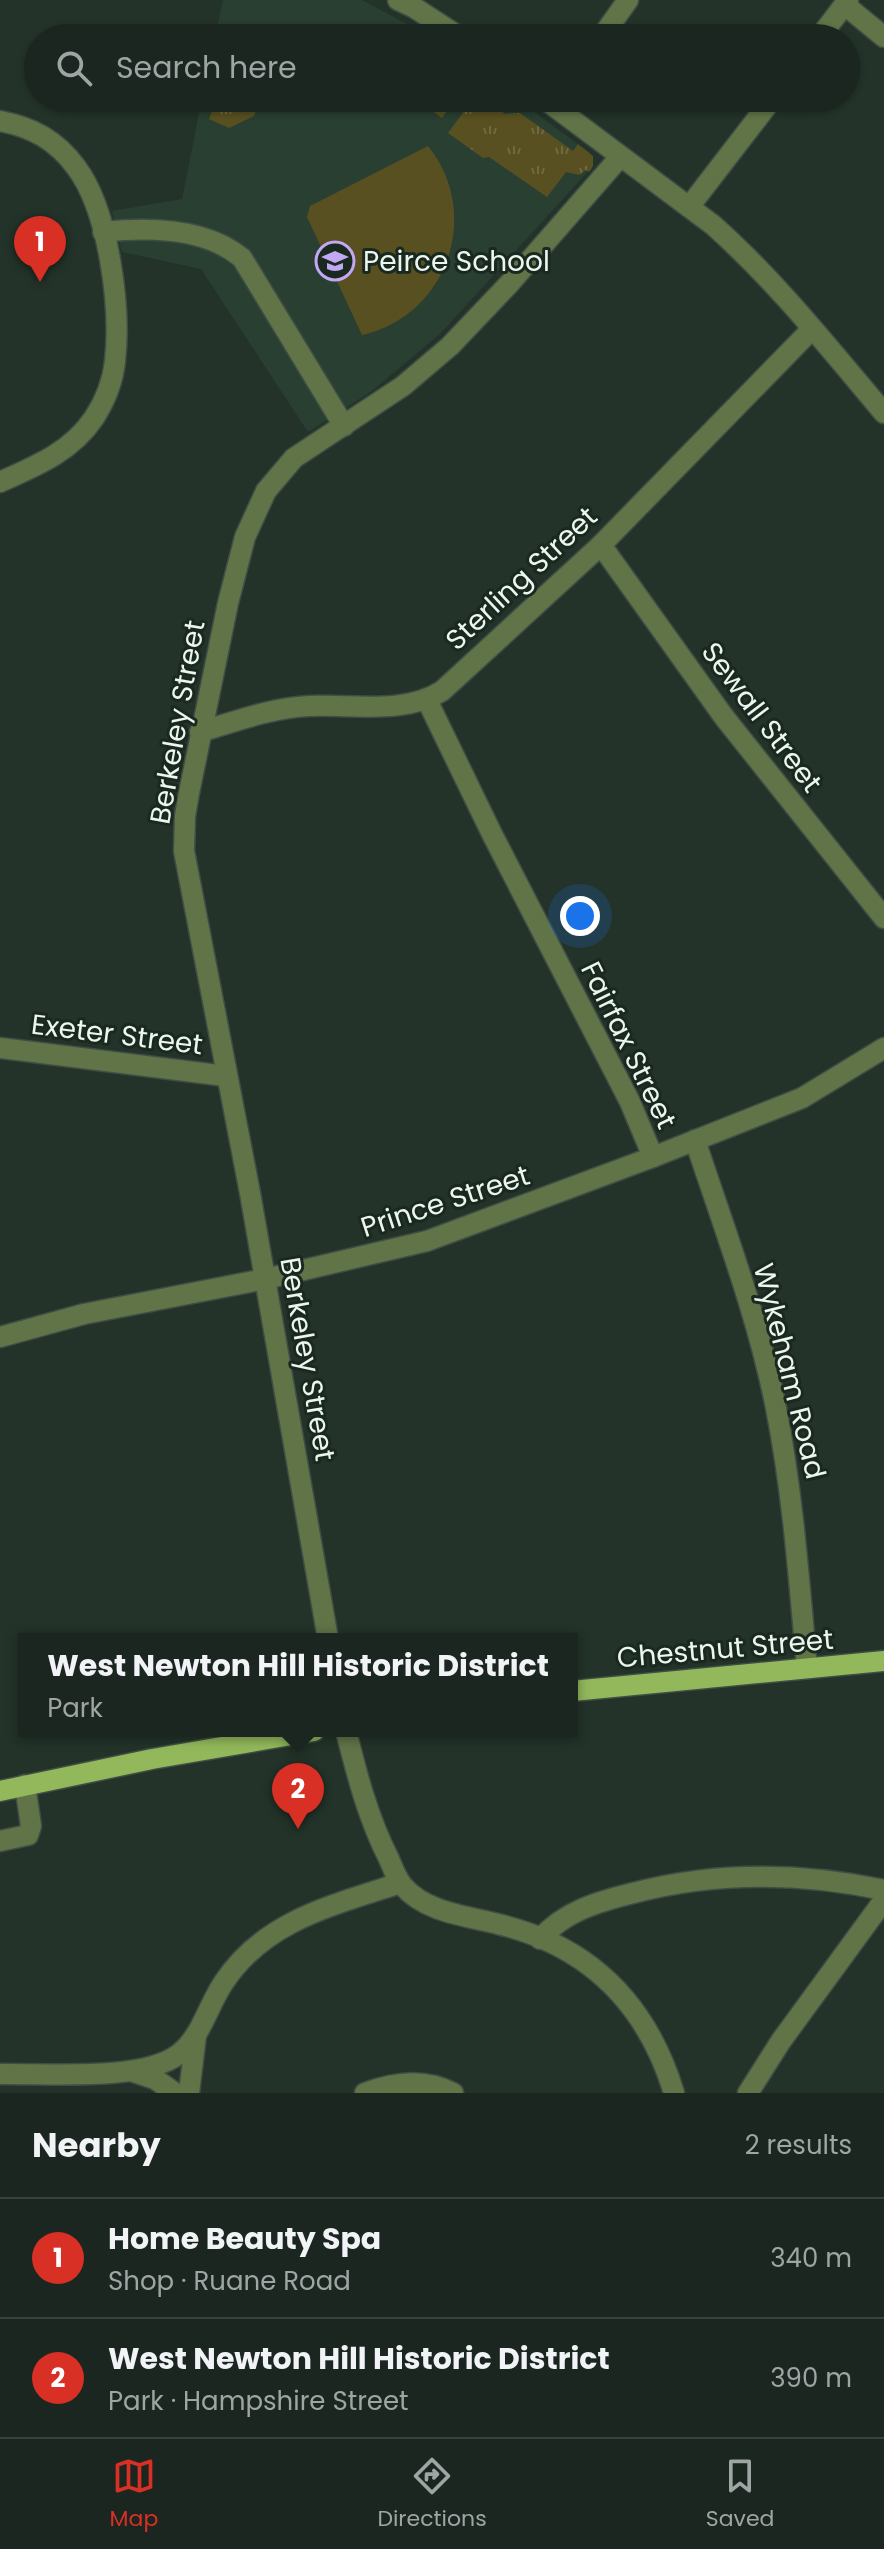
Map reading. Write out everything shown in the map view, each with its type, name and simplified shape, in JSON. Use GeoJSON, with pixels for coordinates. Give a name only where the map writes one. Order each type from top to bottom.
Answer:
{"type":"FeatureCollection","features":[{"type":"Feature","properties":{"kind":"main road","name":"Chestnut Street"},"geometry":{"type":"LineString","coordinates":[[578,1690],[884,1661]]}},
{"type":"Feature","properties":{"kind":"main road"},"geometry":{"type":"LineString","coordinates":[[0,1791],[137,1762],[280,1737]]}},
{"type":"Feature","properties":{"kind":"street"},"geometry":{"type":"LineString","coordinates":[[611,24],[628,0]]}},
{"type":"Feature","properties":{"kind":"street"},"geometry":{"type":"LineString","coordinates":[[830,24],[846,2],[884,37]]}},
{"type":"Feature","properties":{"kind":"street"},"geometry":{"type":"LineString","coordinates":[[411,3],[441,24]]}},
{"type":"Feature","properties":{"kind":"street"},"geometry":{"type":"LineString","coordinates":[[566,112],[620,157],[713,225],[759,268],[884,413]]}},
{"type":"Feature","properties":{"kind":"street"},"geometry":{"type":"LineString","coordinates":[[689,207],[762,112]]}},
{"type":"Feature","properties":{"kind":"street"},"geometry":{"type":"LineString","coordinates":[[0,121],[33,129],[63,152],[82,177],[103,232],[113,290],[116,346],[112,377],[102,404],[87,428],[63,451],[0,482]]}},
{"type":"Feature","properties":{"kind":"street","name":"Berkeley Street"},"geometry":{"type":"LineString","coordinates":[[327,1633],[265,1279],[184,851],[185,816],[200,732],[245,537],[266,491],[294,458],[403,386],[450,346],[510,283],[620,157]]}},
{"type":"Feature","properties":{"kind":"street"},"geometry":{"type":"LineString","coordinates":[[103,232],[130,228],[157,230],[215,241],[242,258],[344,426]]}},
{"type":"Feature","properties":{"kind":"street","name":"Sterling Street"},"geometry":{"type":"LineString","coordinates":[[200,732],[254,715],[297,708],[406,705],[427,700],[442,691],[601,545],[812,329]]}},
{"type":"Feature","properties":{"kind":"street","name":"Sewall Street"},"geometry":{"type":"LineString","coordinates":[[601,545],[743,742],[884,918]]}},
{"type":"Feature","properties":{"kind":"street","name":"Fairfax Street"},"geometry":{"type":"LineString","coordinates":[[427,700],[630,1102],[653,1157]]}},
{"type":"Feature","properties":{"kind":"street","name":"Exeter Street"},"geometry":{"type":"LineString","coordinates":[[0,1048],[226,1076]]}},
{"type":"Feature","properties":{"kind":"street","name":"Prince Street"},"geometry":{"type":"LineString","coordinates":[[0,1337],[84,1314],[265,1279],[427,1241],[802,1098],[884,1048]]}},
{"type":"Feature","properties":{"kind":"street","name":"Wykeham Road"},"geometry":{"type":"LineString","coordinates":[[695,1140],[747,1297],[775,1404],[792,1495],[807,1668]]}},
{"type":"Feature","properties":{"kind":"street"},"geometry":{"type":"LineString","coordinates":[[348,1737],[370,1819],[400,1883],[415,1898],[433,1906],[508,1926],[569,1952],[595,1969],[636,2009],[665,2063],[674,2093]]}},
{"type":"Feature","properties":{"kind":"street"},"geometry":{"type":"LineString","coordinates":[[0,1841],[28,1835],[31,1826],[25,1785]]}},
{"type":"Feature","properties":{"kind":"street"},"geometry":{"type":"LineString","coordinates":[[540,1939],[559,1921],[583,1908],[660,1886],[698,1879],[782,1875],[822,1878],[884,1890]]}},
{"type":"Feature","properties":{"kind":"street"},"geometry":{"type":"LineString","coordinates":[[134,2072],[179,2054],[196,2035],[225,1981],[242,1960],[267,1938],[294,1919],[400,1883]]}},
{"type":"Feature","properties":{"kind":"street"},"geometry":{"type":"LineString","coordinates":[[748,2093],[781,2041],[884,1900]]}},
{"type":"Feature","properties":{"kind":"street"},"geometry":{"type":"LineString","coordinates":[[189,2093],[196,2035]]}},
{"type":"Feature","properties":{"kind":"street"},"geometry":{"type":"LineString","coordinates":[[0,2074],[134,2072],[155,2079],[175,2093]]}},
{"type":"Feature","properties":{"kind":"street"},"geometry":{"type":"LineString","coordinates":[[365,2093],[386,2085],[406,2083],[428,2084],[453,2093]]}},
{"type":"Feature","properties":{"kind":"shaded area"},"geometry":{"type":"Polygon","coordinates":[[[223,0],[362,0],[407,24],[218,24],[223,0]]]}},
{"type":"Feature","properties":{"kind":"shaded area","name":"Peirce School"},"geometry":{"type":"Polygon","coordinates":[[[199,112],[535,112],[591,154],[593,166],[440,334],[372,391],[308,432],[201,269],[122,252],[112,211],[182,199],[199,112]]]}},
{"type":"Feature","properties":{"kind":"green space"},"geometry":{"type":"Polygon","coordinates":[[[212,112],[256,112],[254,116],[229,128],[209,119],[212,112]]]}},
{"type":"Feature","properties":{"kind":"green space"},"geometry":{"type":"Polygon","coordinates":[[[464,112],[520,113],[573,151],[578,144],[593,156],[593,166],[589,172],[586,170],[579,175],[566,172],[547,197],[448,133],[464,112]]]}},
{"type":"Feature","properties":{"kind":"green space"},"geometry":{"type":"Polygon","coordinates":[[[428,146],[444,173],[453,202],[454,231],[448,259],[435,285],[416,307],[391,324],[362,335],[307,217],[310,206],[428,146]]]}},
{"type":"Feature","properties":{"kind":"place","name":"Peirce School"},"geometry":{"type":"Point","coordinates":[335,261]}},
{"type":"Feature","properties":{"kind":"place","name":"Home Beauty Spa"},"geometry":{"type":"Point","coordinates":[40,282]}},
{"type":"Feature","properties":{"kind":"place","name":"West Newton Hill Historic District"},"geometry":{"type":"Point","coordinates":[298,1829]}}]}
